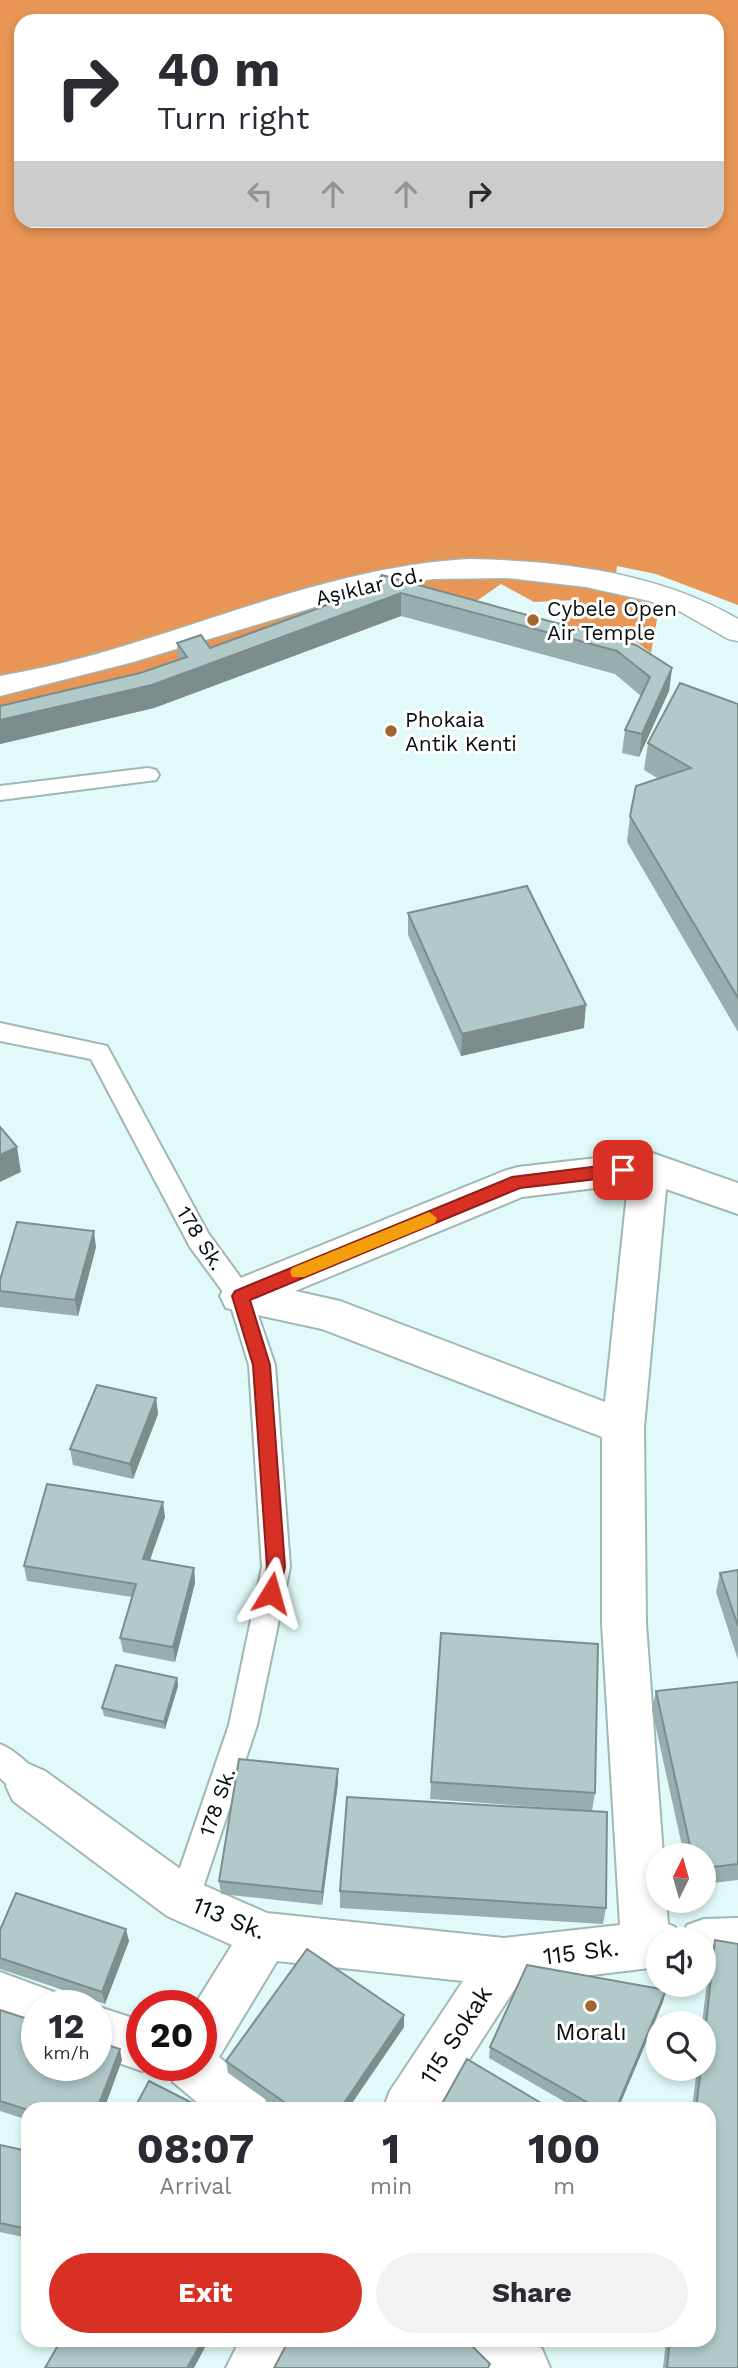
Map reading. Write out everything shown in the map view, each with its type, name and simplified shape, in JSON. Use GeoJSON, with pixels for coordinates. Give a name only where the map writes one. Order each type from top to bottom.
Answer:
{"type":"FeatureCollection","features":[{"type":"Feature","properties":{"kind":"street","name":"Aşıklar Cd."},"geometry":{"type":"LineString","coordinates":[[0,686],[134,653],[340,590],[401,575],[444,570],[500,569],[615,582],[692,607],[738,632]]}},
{"type":"Feature","properties":{"kind":"street"},"geometry":{"type":"LineString","coordinates":[[649,1167],[623,1427],[624,1624],[651,1927]]}},
{"type":"Feature","properties":{"kind":"street"},"geometry":{"type":"LineString","coordinates":[[240,1296],[518,1182],[649,1167],[738,1199]]}},
{"type":"Feature","properties":{"kind":"street"},"geometry":{"type":"LineString","coordinates":[[240,1296],[326,1313],[623,1427]]}},
{"type":"Feature","properties":{"kind":"street","name":"113 Sk."},"geometry":{"type":"LineString","coordinates":[[14,1772],[184,1900],[265,1936],[504,1962]]}},
{"type":"Feature","properties":{"kind":"street"},"geometry":{"type":"LineString","coordinates":[[217,2014],[265,1936]]}},
{"type":"Feature","properties":{"kind":"street"},"geometry":{"type":"LineString","coordinates":[[716,1942],[738,1941]]}},
{"type":"Feature","properties":{"kind":"street","name":"115 Sk."},"geometry":{"type":"LineString","coordinates":[[504,1962],[646,1945]]}},
{"type":"Feature","properties":{"kind":"street","name":"115 Sokak"},"geometry":{"type":"LineString","coordinates":[[413,2102],[504,1962]]}},
{"type":"Feature","properties":{"kind":"street"},"geometry":{"type":"LineString","coordinates":[[0,1996],[21,2003]]}},
{"type":"Feature","properties":{"kind":"street"},"geometry":{"type":"LineString","coordinates":[[210,2081],[235,2102]]}},
{"type":"Feature","properties":{"kind":"street"},"geometry":{"type":"LineString","coordinates":[[253,2368],[265,2347]]}},
{"type":"Feature","properties":{"kind":"street"},"geometry":{"type":"LineString","coordinates":[[502,2347],[523,2368]]}},
{"type":"Feature","properties":{"kind":"lane"},"geometry":{"type":"LineString","coordinates":[[0,793],[148,775]]}},
{"type":"Feature","properties":{"kind":"lane","name":"178 Sk."},"geometry":{"type":"LineString","coordinates":[[0,1032],[99,1052],[198,1240],[240,1296],[262,1365],[276,1567],[243,1725],[184,1900]]}},
{"type":"Feature","properties":{"kind":"shaded area"},"geometry":{"type":"Polygon","coordinates":[[[0,0],[738,0],[738,605],[656,574],[617,566],[614,591],[659,608],[651,653],[621,630],[556,625],[578,606],[573,600],[534,602],[501,584],[478,600],[383,599],[0,730],[0,0]]]}},
{"type":"Feature","properties":{"kind":"building"},"geometry":{"type":"Polygon","coordinates":[[[382,575],[636,645],[672,668],[642,734],[625,730],[650,677],[617,651],[401,593],[152,685],[0,720],[0,706],[140,673],[187,657],[177,643],[201,635],[210,648],[371,589],[382,575]]]}},
{"type":"Feature","properties":{"kind":"building"},"geometry":{"type":"Polygon","coordinates":[[[680,683],[738,704],[738,998],[630,816],[636,786],[691,768],[648,743],[680,683]]]}},
{"type":"Feature","properties":{"kind":"building"},"geometry":{"type":"Polygon","coordinates":[[[527,886],[586,1005],[462,1034],[408,913],[527,886]]]}},
{"type":"Feature","properties":{"kind":"building"},"geometry":{"type":"Polygon","coordinates":[[[0,1127],[17,1147],[0,1155],[0,1127]]]}},
{"type":"Feature","properties":{"kind":"building"},"geometry":{"type":"Polygon","coordinates":[[[17,1222],[94,1231],[75,1300],[0,1291],[0,1280],[17,1222]]]}},
{"type":"Feature","properties":{"kind":"building"},"geometry":{"type":"Polygon","coordinates":[[[97,1385],[156,1398],[130,1464],[70,1449],[97,1385]]]}},
{"type":"Feature","properties":{"kind":"building"},"geometry":{"type":"Polygon","coordinates":[[[47,1484],[163,1502],[143,1559],[194,1568],[173,1647],[120,1638],[136,1584],[24,1566],[47,1484]]]}},
{"type":"Feature","properties":{"kind":"building"},"geometry":{"type":"Polygon","coordinates":[[[738,1570],[738,1626],[720,1573],[738,1570]]]}},
{"type":"Feature","properties":{"kind":"building"},"geometry":{"type":"Polygon","coordinates":[[[441,1633],[598,1644],[595,1793],[431,1782],[441,1633]]]}},
{"type":"Feature","properties":{"kind":"building"},"geometry":{"type":"Polygon","coordinates":[[[116,1665],[177,1678],[164,1722],[102,1708],[116,1665]]]}},
{"type":"Feature","properties":{"kind":"building"},"geometry":{"type":"Polygon","coordinates":[[[738,1682],[738,1864],[716,1867],[716,1843],[689,1843],[656,1691],[738,1682]]]}},
{"type":"Feature","properties":{"kind":"building"},"geometry":{"type":"Polygon","coordinates":[[[239,1759],[338,1769],[322,1892],[219,1881],[239,1759]]]}},
{"type":"Feature","properties":{"kind":"building"},"geometry":{"type":"Polygon","coordinates":[[[347,1797],[607,1812],[606,1908],[340,1891],[347,1797]]]}},
{"type":"Feature","properties":{"kind":"building"},"geometry":{"type":"Polygon","coordinates":[[[16,1893],[126,1929],[103,1990],[0,1958],[0,1930],[16,1893]]]}},
{"type":"Feature","properties":{"kind":"building"},"geometry":{"type":"Polygon","coordinates":[[[716,1940],[738,1944],[738,2368],[667,2368],[669,2347],[716,2347],[716,2102],[697,2102],[699,2081],[716,2081],[716,2011],[707,2011],[709,1997],[716,1997],[716,1940]]]}},
{"type":"Feature","properties":{"kind":"building"},"geometry":{"type":"Polygon","coordinates":[[[307,1949],[404,2015],[345,2102],[284,2102],[226,2061],[307,1949]]]}},
{"type":"Feature","properties":{"kind":"building"},"geometry":{"type":"Polygon","coordinates":[[[527,1965],[646,1986],[646,1997],[663,1997],[657,2011],[646,2011],[646,2038],[619,2102],[587,2102],[490,2047],[527,1965]]]}},
{"type":"Feature","properties":{"kind":"building"},"geometry":{"type":"Polygon","coordinates":[[[0,2010],[21,2017],[21,2081],[108,2081],[100,2102],[21,2102],[21,2108],[0,2101],[0,2010]]]}},
{"type":"Feature","properties":{"kind":"building"},"geometry":{"type":"Polygon","coordinates":[[[112,2046],[120,2049],[112,2070],[112,2046]]]}},
{"type":"Feature","properties":{"kind":"building"},"geometry":{"type":"Polygon","coordinates":[[[467,2059],[539,2102],[443,2102],[467,2059]]]}},
{"type":"Feature","properties":{"kind":"building"},"geometry":{"type":"Polygon","coordinates":[[[149,2081],[190,2102],[138,2102],[149,2081]]]}},
{"type":"Feature","properties":{"kind":"building"},"geometry":{"type":"Polygon","coordinates":[[[0,2145],[21,2150],[21,2228],[0,2223],[0,2145]]]}},
{"type":"Feature","properties":{"kind":"building"},"geometry":{"type":"Polygon","coordinates":[[[57,2347],[199,2347],[187,2368],[45,2368],[57,2347]]]}},
{"type":"Feature","properties":{"kind":"building"},"geometry":{"type":"Polygon","coordinates":[[[285,2347],[473,2347],[490,2364],[488,2368],[274,2368],[285,2347]]]}},
{"type":"Feature","properties":{"kind":"slow traffic"},"geometry":{"type":"LineString","coordinates":[[298,1272],[429,1218]]}},
{"type":"Feature","properties":{"kind":"place","name":"Cybele Open Air Temple"},"geometry":{"type":"Point","coordinates":[533,620]}},
{"type":"Feature","properties":{"kind":"place","name":"Phokaia Antik Kenti"},"geometry":{"type":"Point","coordinates":[391,731]}},
{"type":"Feature","properties":{"kind":"place","name":"Moralı"},"geometry":{"type":"Point","coordinates":[591,2006]}},
{"type":"Feature","properties":{"kind":"route"},"geometry":{"type":"LineString","coordinates":[[271,1593],[276,1567],[262,1365],[240,1296],[518,1182],[623,1170]]}}]}
